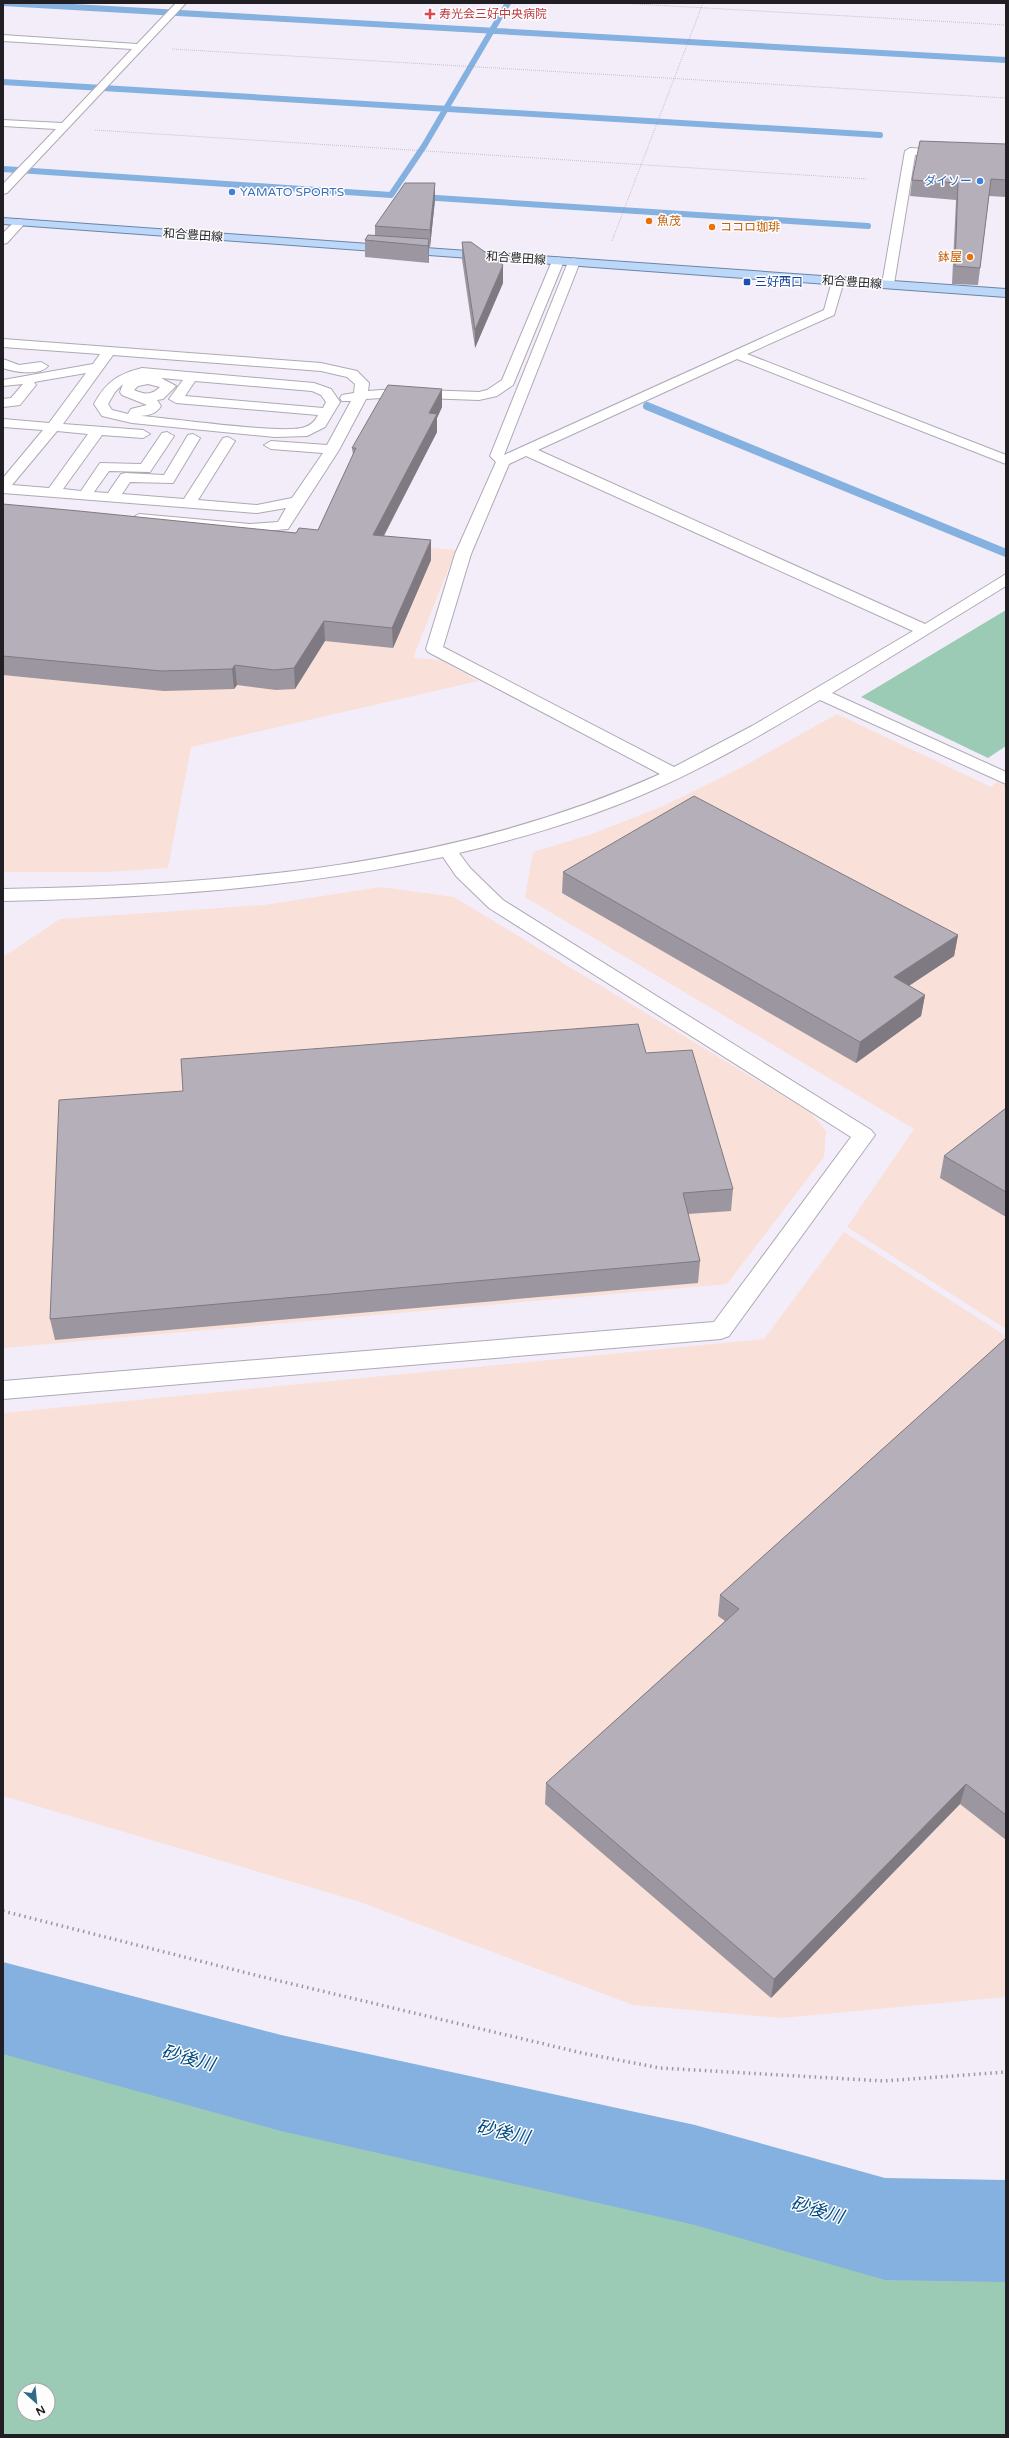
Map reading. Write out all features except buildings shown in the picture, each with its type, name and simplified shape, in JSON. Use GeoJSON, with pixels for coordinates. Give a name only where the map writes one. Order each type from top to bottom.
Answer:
{"type":"FeatureCollection","features":[{"type":"Feature","properties":{"kind":"main road","name":"和合豊田線"},"geometry":{"type":"LineString","coordinates":[[3,221],[1006,293]]}},
{"type":"Feature","properties":{"kind":"street"},"geometry":{"type":"LineString","coordinates":[[3,191],[182,3]]}},
{"type":"Feature","properties":{"kind":"street"},"geometry":{"type":"LineString","coordinates":[[3,38],[140,47]]}},
{"type":"Feature","properties":{"kind":"street"},"geometry":{"type":"LineString","coordinates":[[3,123],[64,127]]}},
{"type":"Feature","properties":{"kind":"street"},"geometry":{"type":"LineString","coordinates":[[888,284],[910,151],[1006,158]]}},
{"type":"Feature","properties":{"kind":"street"},"geometry":{"type":"LineString","coordinates":[[3,240],[20,222]]}},
{"type":"Feature","properties":{"kind":"street"},"geometry":{"type":"LineString","coordinates":[[192,413],[275,427],[301,422],[327,412],[361,395],[479,396],[492,393],[508,382],[558,261]]}},
{"type":"Feature","properties":{"kind":"street"},"geometry":{"type":"LineString","coordinates":[[503,461],[497,456],[574,262]]}},
{"type":"Feature","properties":{"kind":"street"},"geometry":{"type":"LineString","coordinates":[[674,774],[434,649],[463,554],[503,461],[830,312],[838,281]]}},
{"type":"Feature","properties":{"kind":"street"},"geometry":{"type":"LineString","coordinates":[[3,343],[321,367],[352,374],[362,383],[361,395],[332,450],[297,501],[283,526],[250,528],[122,516]]}},
{"type":"Feature","properties":{"kind":"street"},"geometry":{"type":"LineString","coordinates":[[3,363],[17,369],[44,365],[58,348]]}},
{"type":"Feature","properties":{"kind":"street"},"geometry":{"type":"LineString","coordinates":[[3,488],[53,427],[109,352]]}},
{"type":"Feature","properties":{"kind":"street"},"geometry":{"type":"LineString","coordinates":[[737,355],[1006,460]]}},
{"type":"Feature","properties":{"kind":"street"},"geometry":{"type":"LineString","coordinates":[[5,383],[98,367]]}},
{"type":"Feature","properties":{"kind":"street"},"geometry":{"type":"LineString","coordinates":[[176,399],[192,413],[275,433],[307,432],[327,412],[326,392],[314,387],[142,372],[119,378],[101,404],[107,413],[134,416],[159,422],[192,413],[237,404],[327,412]]}},
{"type":"Feature","properties":{"kind":"street"},"geometry":{"type":"LineString","coordinates":[[159,422],[192,376]]}},
{"type":"Feature","properties":{"kind":"street"},"geometry":{"type":"LineString","coordinates":[[218,378],[210,389],[245,392],[237,404]]}},
{"type":"Feature","properties":{"kind":"street"},"geometry":{"type":"LineString","coordinates":[[254,382],[255,390],[299,390],[302,395],[295,409]]}},
{"type":"Feature","properties":{"kind":"street"},"geometry":{"type":"LineString","coordinates":[[5,383],[80,390]]}},
{"type":"Feature","properties":{"kind":"street"},"geometry":{"type":"LineString","coordinates":[[3,403],[15,402],[29,385]]}},
{"type":"Feature","properties":{"kind":"street"},"geometry":{"type":"LineString","coordinates":[[113,385],[136,394],[153,401],[154,406],[148,411],[134,416],[118,407],[119,402],[136,394]]}},
{"type":"Feature","properties":{"kind":"street"},"geometry":{"type":"LineString","coordinates":[[3,423],[332,450]]}},
{"type":"Feature","properties":{"kind":"street"},"geometry":{"type":"LineString","coordinates":[[54,492],[98,430]]}},
{"type":"Feature","properties":{"kind":"street"},"geometry":{"type":"LineString","coordinates":[[85,495],[105,466],[144,469],[167,436]]}},
{"type":"Feature","properties":{"kind":"street"},"geometry":{"type":"LineString","coordinates":[[114,497],[126,477],[168,480],[193,438]]}},
{"type":"Feature","properties":{"kind":"street"},"geometry":{"type":"LineString","coordinates":[[189,503],[228,441]]}},
{"type":"Feature","properties":{"kind":"street"},"geometry":{"type":"LineString","coordinates":[[525,450],[925,630]]}},
{"type":"Feature","properties":{"kind":"street"},"geometry":{"type":"LineString","coordinates":[[3,488],[258,509],[297,501]]}},
{"type":"Feature","properties":{"kind":"street"},"geometry":{"type":"LineString","coordinates":[[26,490],[35,509]]}},
{"type":"Feature","properties":{"kind":"street"},"geometry":{"type":"LineString","coordinates":[[3,895],[116,894],[271,882],[354,870],[448,851],[529,829],[586,810],[674,774],[715,754],[819,694],[1006,579]]}},
{"type":"Feature","properties":{"kind":"street"},"geometry":{"type":"LineString","coordinates":[[819,694],[1006,780]]}},
{"type":"Feature","properties":{"kind":"street"},"geometry":{"type":"LineString","coordinates":[[3,1390],[721,1330],[864,1135],[496,904],[463,872],[448,851]]}},
{"type":"Feature","properties":{"kind":"path"},"geometry":{"type":"LineString","coordinates":[[618,3],[1006,25]]}},
{"type":"Feature","properties":{"kind":"path"},"geometry":{"type":"LineString","coordinates":[[604,264],[673,78],[703,3]]}},
{"type":"Feature","properties":{"kind":"path"},"geometry":{"type":"LineString","coordinates":[[140,47],[1006,98]]}},
{"type":"Feature","properties":{"kind":"path"},"geometry":{"type":"LineString","coordinates":[[64,127],[867,179]]}},
{"type":"Feature","properties":{"kind":"path"},"geometry":{"type":"LineString","coordinates":[[3,1912],[301,1986],[582,2053],[660,2068],[884,2081],[1006,2072]]}},
{"type":"Feature","properties":{"kind":"shaded area"},"geometry":{"type":"Polygon","coordinates":[[[3,510],[456,550],[413,658],[441,660],[478,681],[191,747],[168,868],[106,872],[3,872],[3,510]]]}},
{"type":"Feature","properties":{"kind":"shaded area"},"geometry":{"type":"Polygon","coordinates":[[[837,714],[991,787],[997,782],[1006,786],[1006,1329],[847,1227],[914,1129],[525,897],[533,852],[589,835],[661,807],[737,770],[837,714]]]}},
{"type":"Feature","properties":{"kind":"shaded area"},"geometry":{"type":"Polygon","coordinates":[[[381,887],[454,897],[811,1113],[826,1131],[824,1157],[727,1284],[3,1348],[3,957],[60,919],[264,905],[381,887]]]}},
{"type":"Feature","properties":{"kind":"shaded area"},"geometry":{"type":"Polygon","coordinates":[[[844,1232],[1006,1336],[1006,1997],[781,2018],[633,2005],[360,1902],[3,1796],[3,1413],[764,1339],[844,1232]]]}},
{"type":"Feature","properties":{"kind":"green space"},"geometry":{"type":"Polygon","coordinates":[[[1006,610],[1006,746],[988,758],[861,697],[1006,610]]]}},
{"type":"Feature","properties":{"kind":"green space"},"geometry":{"type":"Polygon","coordinates":[[[3,2032],[346,2119],[990,2276],[1006,2276],[1006,2435],[3,2435],[3,2032]]]}},
{"type":"Feature","properties":{"kind":"waterway"},"geometry":{"type":"LineString","coordinates":[[3,3],[492,31]]}},
{"type":"Feature","properties":{"kind":"waterway"},"geometry":{"type":"LineString","coordinates":[[492,31],[508,3]]}},
{"type":"Feature","properties":{"kind":"waterway"},"geometry":{"type":"LineString","coordinates":[[446,109],[492,31]]}},
{"type":"Feature","properties":{"kind":"waterway"},"geometry":{"type":"LineString","coordinates":[[492,31],[1006,60]]}},
{"type":"Feature","properties":{"kind":"waterway"},"geometry":{"type":"LineString","coordinates":[[3,82],[446,109]]}},
{"type":"Feature","properties":{"kind":"waterway"},"geometry":{"type":"LineString","coordinates":[[3,169],[391,195],[424,146],[446,109]]}},
{"type":"Feature","properties":{"kind":"waterway"},"geometry":{"type":"LineString","coordinates":[[446,109],[880,135]]}},
{"type":"Feature","properties":{"kind":"waterway"},"geometry":{"type":"LineString","coordinates":[[421,197],[868,226]]}},
{"type":"Feature","properties":{"kind":"waterway"},"geometry":{"type":"LineString","coordinates":[[647,406],[1006,553]]}},
{"type":"Feature","properties":{"kind":"waterway","name":"砂後川"},"geometry":{"type":"LineString","coordinates":[[3,2008],[281,2083],[695,2175],[885,2229],[1006,2231]]}},
{"type":"Feature","properties":{"kind":"place","name":"寿光会三好中央病院"},"geometry":{"type":"Point","coordinates":[430,14]}},
{"type":"Feature","properties":{"kind":"place","name":"ダイソー"},"geometry":{"type":"Point","coordinates":[980,181]}},
{"type":"Feature","properties":{"kind":"place","name":"YAMATO SPORTS"},"geometry":{"type":"Point","coordinates":[232,192]}},
{"type":"Feature","properties":{"kind":"place","name":"魚茂"},"geometry":{"type":"Point","coordinates":[649,221]}},
{"type":"Feature","properties":{"kind":"place","name":"ココロ珈琲"},"geometry":{"type":"Point","coordinates":[712,227]}},
{"type":"Feature","properties":{"kind":"place","name":"鉢屋"},"geometry":{"type":"Point","coordinates":[970,257]}},
{"type":"Feature","properties":{"kind":"place","name":"三好西口"},"geometry":{"type":"Point","coordinates":[747,282]}}]}
